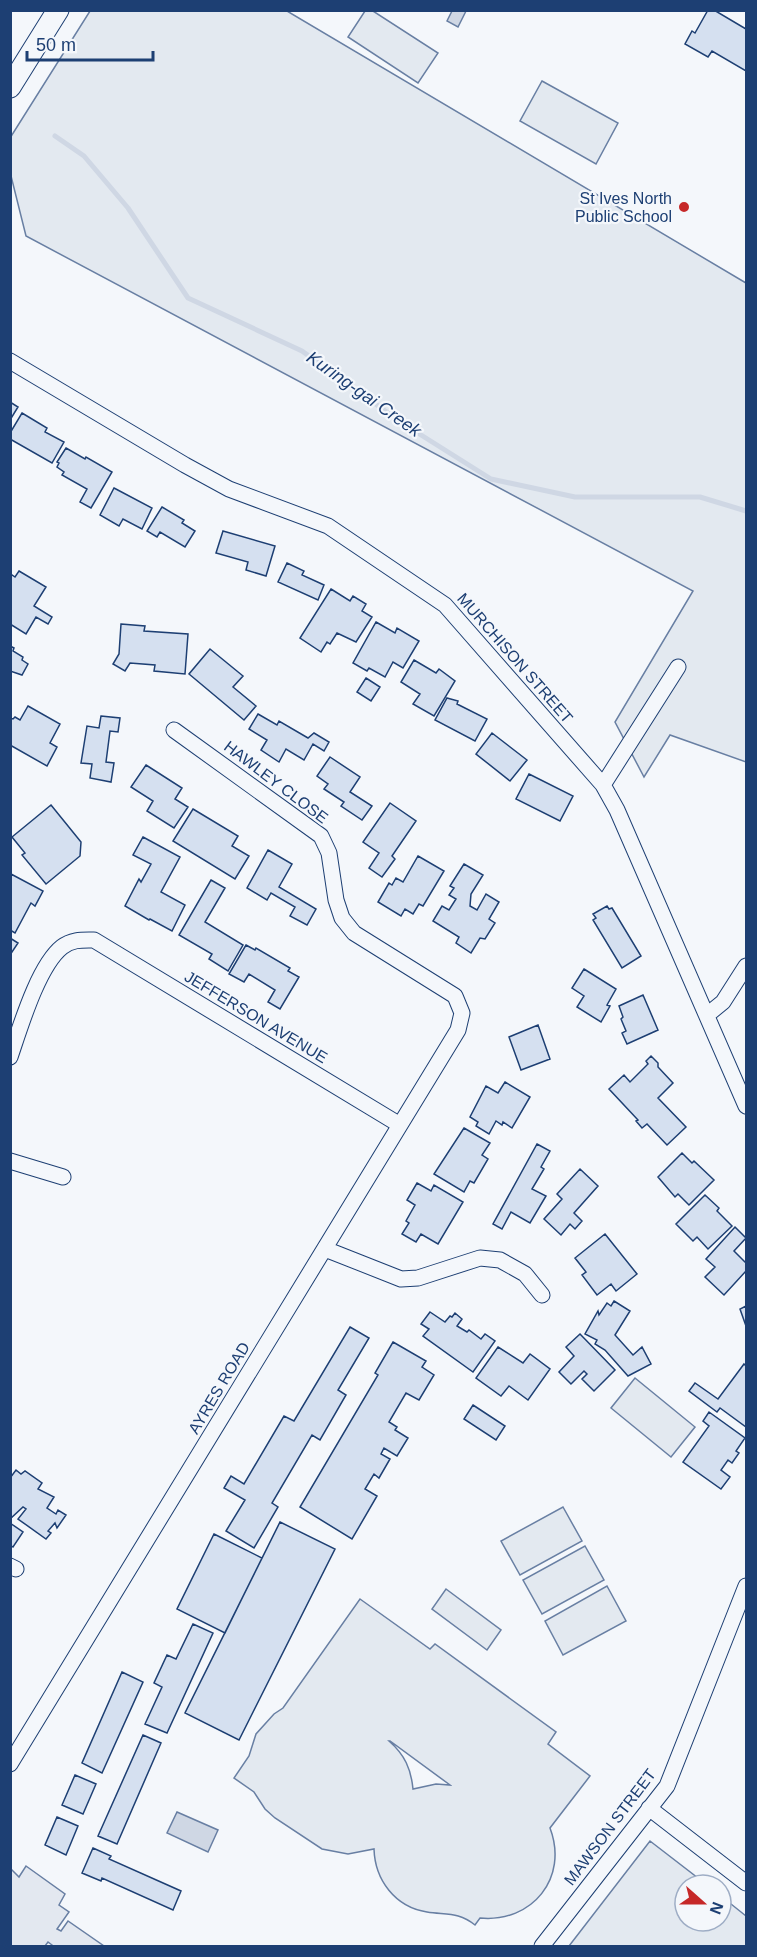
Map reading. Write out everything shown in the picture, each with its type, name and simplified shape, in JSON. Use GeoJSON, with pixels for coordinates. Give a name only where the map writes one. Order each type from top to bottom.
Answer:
{"type":"FeatureCollection","features":[{"type":"Feature","properties":{"kind":"street"},"geometry":{"type":"LineString","coordinates":[[10,87],[58,10]]}},
{"type":"Feature","properties":{"kind":"street","name":"MURCHISON STREET"},"geometry":{"type":"LineString","coordinates":[[10,361],[229,489],[328,526],[445,605],[603,785],[617,810],[707,1015]]}},
{"type":"Feature","properties":{"kind":"street"},"geometry":{"type":"LineString","coordinates":[[603,785],[678,667]]}},
{"type":"Feature","properties":{"kind":"street","name":"HAWLEY CLOSE"},"geometry":{"type":"LineString","coordinates":[[174,730],[321,836],[329,853],[336,900],[342,918],[354,933],[455,996],[462,1012],[458,1030]]}},
{"type":"Feature","properties":{"kind":"street","name":"JEFFERSON AVENUE"},"geometry":{"type":"LineString","coordinates":[[10,1057],[29,1002],[50,962],[62,947],[77,940],[94,940],[400,1125]]}},
{"type":"Feature","properties":{"kind":"street"},"geometry":{"type":"LineString","coordinates":[[747,966],[723,1002],[707,1015],[747,1106]]}},
{"type":"Feature","properties":{"kind":"street","name":"AYRES ROAD"},"geometry":{"type":"LineString","coordinates":[[10,1764],[458,1030]]}},
{"type":"Feature","properties":{"kind":"street"},"geometry":{"type":"LineString","coordinates":[[10,1161],[63,1177]]}},
{"type":"Feature","properties":{"kind":"street"},"geometry":{"type":"LineString","coordinates":[[325,1249],[401,1279],[418,1278],[480,1258],[500,1260],[525,1275],[542,1295]]}},
{"type":"Feature","properties":{"kind":"street","name":"MAWSON STREET"},"geometry":{"type":"LineString","coordinates":[[542,1947],[667,1786],[747,1586]]}},
{"type":"Feature","properties":{"kind":"street"},"geometry":{"type":"LineString","coordinates":[[650,1808],[747,1883]]}},
{"type":"Feature","properties":{"kind":"shaded area"},"geometry":{"type":"Polygon","coordinates":[[[90,11],[287,11],[746,283],[746,762],[670,735],[644,777],[615,722],[693,591],[26,236],[11,176],[10,138],[90,11]]]}},
{"type":"Feature","properties":{"kind":"shaded area"},"geometry":{"type":"Polygon","coordinates":[[[365,11],[373,11],[438,53],[418,83],[348,37],[365,11]]]}},
{"type":"Feature","properties":{"kind":"shaded area"},"geometry":{"type":"Polygon","coordinates":[[[452,11],[466,11],[458,27],[447,21],[452,11]]]}},
{"type":"Feature","properties":{"kind":"shaded area"},"geometry":{"type":"Polygon","coordinates":[[[542,81],[618,123],[596,164],[520,121],[542,81]]]}},
{"type":"Feature","properties":{"kind":"shaded area"},"geometry":{"type":"Polygon","coordinates":[[[635,1378],[695,1427],[671,1457],[611,1408],[635,1378]]]}},
{"type":"Feature","properties":{"kind":"shaded area"},"geometry":{"type":"Polygon","coordinates":[[[563,1507],[582,1541],[520,1575],[501,1541],[563,1507]]]}},
{"type":"Feature","properties":{"kind":"shaded area"},"geometry":{"type":"Polygon","coordinates":[[[585,1546],[604,1580],[542,1614],[523,1580],[585,1546]]]}},
{"type":"Feature","properties":{"kind":"shaded area"},"geometry":{"type":"Polygon","coordinates":[[[607,1586],[626,1621],[563,1655],[545,1621],[607,1586]]]}},
{"type":"Feature","properties":{"kind":"shaded area"},"geometry":{"type":"Polygon","coordinates":[[[446,1589],[501,1630],[487,1650],[432,1609],[446,1589]]]}},
{"type":"Feature","properties":{"kind":"shaded area"},"geometry":{"type":"Polygon","coordinates":[[[360,1599],[430,1649],[435,1644],[556,1732],[548,1744],[590,1776],[550,1828],[555,1846],[554,1864],[550,1880],[542,1894],[530,1905],[516,1913],[499,1918],[480,1918],[475,1925],[458,1916],[416,1909],[396,1898],[389,1890],[378,1871],[374,1849],[348,1854],[322,1849],[275,1818],[265,1809],[254,1792],[234,1778],[249,1756],[256,1734],[274,1714],[283,1708],[360,1599]],[[390,1741],[406,1763],[413,1789],[436,1784],[450,1785],[390,1741]]]}},
{"type":"Feature","properties":{"kind":"shaded area"},"geometry":{"type":"Polygon","coordinates":[[[177,1812],[218,1830],[208,1852],[167,1833],[177,1812]]]}},
{"type":"Feature","properties":{"kind":"shaded area"},"geometry":{"type":"Polygon","coordinates":[[[650,1841],[691,1873],[673,1873],[673,1933],[733,1933],[733,1906],[746,1916],[746,1946],[569,1946],[650,1841]]]}},
{"type":"Feature","properties":{"kind":"shaded area"},"geometry":{"type":"Polygon","coordinates":[[[26,1866],[65,1894],[59,1905],[69,1912],[57,1929],[61,1931],[68,1921],[104,1946],[51,1946],[48,1942],[45,1946],[11,1946],[11,1869],[19,1877],[26,1866]]]}},
{"type":"Feature","properties":{"kind":"building"},"geometry":{"type":"Polygon","coordinates":[[[708,10],[714,10],[746,29],[746,71],[712,51],[708,57],[685,44],[692,31],[695,33],[708,10]]]}},
{"type":"Feature","properties":{"kind":"building"},"geometry":{"type":"Polygon","coordinates":[[[10,402],[18,407],[10,420],[10,402]]]}},
{"type":"Feature","properties":{"kind":"building"},"geometry":{"type":"Polygon","coordinates":[[[22,413],[47,428],[45,432],[64,442],[52,463],[10,439],[10,433],[22,413]]]}},
{"type":"Feature","properties":{"kind":"building"},"geometry":{"type":"Polygon","coordinates":[[[66,448],[112,472],[91,508],[80,502],[87,489],[62,475],[64,472],[57,467],[59,463],[57,462],[66,448]]]}},
{"type":"Feature","properties":{"kind":"building"},"geometry":{"type":"Polygon","coordinates":[[[114,488],[152,508],[142,529],[123,519],[119,526],[100,515],[114,488]]]}},
{"type":"Feature","properties":{"kind":"building"},"geometry":{"type":"Polygon","coordinates":[[[162,507],[184,520],[182,523],[195,531],[185,547],[160,532],[157,537],[147,531],[162,507]]]}},
{"type":"Feature","properties":{"kind":"building"},"geometry":{"type":"Polygon","coordinates":[[[223,531],[275,546],[266,576],[246,570],[248,562],[216,553],[223,531]]]}},
{"type":"Feature","properties":{"kind":"building"},"geometry":{"type":"Polygon","coordinates":[[[287,563],[304,571],[302,575],[324,585],[318,600],[278,582],[287,563]]]}},
{"type":"Feature","properties":{"kind":"building"},"geometry":{"type":"Polygon","coordinates":[[[19,571],[46,587],[34,606],[52,617],[48,624],[36,617],[26,634],[10,624],[10,577],[12,575],[15,577],[19,571]]]}},
{"type":"Feature","properties":{"kind":"building"},"geometry":{"type":"Polygon","coordinates":[[[331,589],[350,601],[353,596],[366,604],[362,611],[372,617],[356,642],[337,633],[330,644],[327,642],[321,652],[300,638],[331,589]]]}},
{"type":"Feature","properties":{"kind":"building"},"geometry":{"type":"Polygon","coordinates":[[[376,622],[395,633],[397,628],[419,641],[403,668],[393,662],[385,677],[369,668],[367,671],[353,663],[376,622]]]}},
{"type":"Feature","properties":{"kind":"building"},"geometry":{"type":"Polygon","coordinates":[[[121,624],[145,626],[144,631],[188,634],[185,674],[154,671],[155,665],[130,663],[125,671],[113,664],[119,654],[121,624]]]}},
{"type":"Feature","properties":{"kind":"building"},"geometry":{"type":"Polygon","coordinates":[[[10,646],[28,664],[22,675],[10,671],[10,646]]]}},
{"type":"Feature","properties":{"kind":"building"},"geometry":{"type":"Polygon","coordinates":[[[210,649],[243,676],[233,687],[256,706],[244,720],[189,674],[210,649]]]}},
{"type":"Feature","properties":{"kind":"building"},"geometry":{"type":"Polygon","coordinates":[[[414,660],[436,673],[439,669],[455,681],[434,716],[413,704],[420,694],[401,682],[414,660]]]}},
{"type":"Feature","properties":{"kind":"building"},"geometry":{"type":"Polygon","coordinates":[[[366,678],[380,687],[371,701],[357,692],[366,678]]]}},
{"type":"Feature","properties":{"kind":"building"},"geometry":{"type":"Polygon","coordinates":[[[447,698],[458,701],[457,704],[487,719],[475,741],[435,720],[447,698]]]}},
{"type":"Feature","properties":{"kind":"building"},"geometry":{"type":"Polygon","coordinates":[[[28,706],[60,724],[50,743],[57,747],[47,766],[10,745],[10,718],[15,717],[20,720],[28,706]]]}},
{"type":"Feature","properties":{"kind":"building"},"geometry":{"type":"Polygon","coordinates":[[[258,714],[277,725],[279,721],[308,738],[314,733],[329,742],[324,751],[313,744],[304,760],[286,749],[279,762],[261,750],[267,740],[249,729],[258,714]]]}},
{"type":"Feature","properties":{"kind":"building"},"geometry":{"type":"Polygon","coordinates":[[[101,716],[120,718],[118,732],[110,731],[106,762],[114,763],[111,782],[90,778],[92,764],[81,763],[87,726],[99,728],[101,716]]]}},
{"type":"Feature","properties":{"kind":"building"},"geometry":{"type":"Polygon","coordinates":[[[492,733],[527,760],[510,781],[476,754],[492,733]]]}},
{"type":"Feature","properties":{"kind":"building"},"geometry":{"type":"Polygon","coordinates":[[[330,757],[360,777],[350,792],[372,806],[362,820],[341,806],[344,802],[324,789],[328,784],[317,776],[330,757]]]}},
{"type":"Feature","properties":{"kind":"building"},"geometry":{"type":"Polygon","coordinates":[[[146,765],[182,788],[175,799],[188,807],[174,828],[147,811],[153,801],[131,787],[146,765]]]}},
{"type":"Feature","properties":{"kind":"building"},"geometry":{"type":"Polygon","coordinates":[[[529,774],[573,796],[560,821],[516,799],[529,774]]]}},
{"type":"Feature","properties":{"kind":"building"},"geometry":{"type":"Polygon","coordinates":[[[390,803],[416,821],[392,856],[395,859],[382,877],[369,868],[379,853],[363,842],[390,803]]]}},
{"type":"Feature","properties":{"kind":"building"},"geometry":{"type":"Polygon","coordinates":[[[51,805],[81,842],[80,856],[46,884],[22,855],[25,853],[12,837],[51,805]]]}},
{"type":"Feature","properties":{"kind":"building"},"geometry":{"type":"Polygon","coordinates":[[[193,809],[238,836],[232,846],[249,856],[235,879],[173,841],[193,809]]]}},
{"type":"Feature","properties":{"kind":"building"},"geometry":{"type":"Polygon","coordinates":[[[143,837],[180,857],[161,892],[185,905],[172,931],[125,906],[139,879],[141,882],[151,864],[133,855],[143,837]]]}},
{"type":"Feature","properties":{"kind":"building"},"geometry":{"type":"Polygon","coordinates":[[[268,850],[292,864],[279,887],[316,909],[307,925],[290,916],[295,907],[271,893],[267,900],[247,888],[268,850]]]}},
{"type":"Feature","properties":{"kind":"building"},"geometry":{"type":"Polygon","coordinates":[[[418,856],[444,871],[423,906],[419,904],[413,914],[405,909],[401,916],[378,902],[389,883],[392,885],[396,878],[403,882],[418,856]]]}},
{"type":"Feature","properties":{"kind":"building"},"geometry":{"type":"Polygon","coordinates":[[[464,864],[483,875],[471,894],[470,906],[477,910],[486,894],[499,902],[489,919],[495,923],[485,939],[480,938],[471,953],[456,943],[459,937],[433,921],[442,906],[449,910],[456,899],[449,895],[454,888],[450,886],[464,864]]]}},
{"type":"Feature","properties":{"kind":"building"},"geometry":{"type":"Polygon","coordinates":[[[11,874],[43,891],[35,906],[31,903],[15,933],[10,930],[11,874]]]}},
{"type":"Feature","properties":{"kind":"building"},"geometry":{"type":"Polygon","coordinates":[[[211,880],[225,888],[205,922],[243,945],[228,971],[209,959],[212,954],[179,935],[211,880]]]}},
{"type":"Feature","properties":{"kind":"building"},"geometry":{"type":"Polygon","coordinates":[[[607,906],[609,909],[612,908],[641,956],[622,968],[593,920],[596,918],[593,914],[607,906]]]}},
{"type":"Feature","properties":{"kind":"building"},"geometry":{"type":"Polygon","coordinates":[[[10,938],[18,943],[10,955],[10,938]]]}},
{"type":"Feature","properties":{"kind":"building"},"geometry":{"type":"Polygon","coordinates":[[[246,945],[255,950],[256,948],[290,968],[288,971],[299,977],[280,1009],[268,1002],[275,990],[249,974],[244,982],[229,974],[246,945]]]}},
{"type":"Feature","properties":{"kind":"building"},"geometry":{"type":"Polygon","coordinates":[[[584,969],[616,989],[601,1022],[577,1007],[584,996],[572,988],[584,969]]]}},
{"type":"Feature","properties":{"kind":"building"},"geometry":{"type":"Polygon","coordinates":[[[643,995],[658,1030],[627,1044],[622,1033],[626,1031],[619,1006],[643,995]]]}},
{"type":"Feature","properties":{"kind":"building"},"geometry":{"type":"Polygon","coordinates":[[[538,1025],[550,1059],[521,1070],[509,1037],[538,1025]]]}},
{"type":"Feature","properties":{"kind":"building"},"geometry":{"type":"Polygon","coordinates":[[[651,1056],[673,1083],[658,1098],[686,1127],[667,1145],[647,1124],[642,1128],[636,1121],[638,1120],[609,1089],[624,1075],[630,1082],[648,1064],[646,1061],[651,1056]]]}},
{"type":"Feature","properties":{"kind":"building"},"geometry":{"type":"Polygon","coordinates":[[[505,1082],[530,1097],[512,1128],[503,1122],[502,1125],[496,1121],[489,1134],[476,1126],[478,1122],[470,1117],[486,1086],[498,1093],[505,1082]]]}},
{"type":"Feature","properties":{"kind":"building"},"geometry":{"type":"Polygon","coordinates":[[[464,1128],[490,1143],[482,1155],[488,1159],[474,1183],[470,1181],[464,1192],[434,1174],[464,1128]]]}},
{"type":"Feature","properties":{"kind":"building"},"geometry":{"type":"Polygon","coordinates":[[[537,1144],[550,1151],[541,1167],[544,1169],[532,1189],[546,1196],[530,1223],[511,1212],[502,1229],[493,1224],[537,1144]]]}},
{"type":"Feature","properties":{"kind":"building"},"geometry":{"type":"Polygon","coordinates":[[[682,1153],[714,1180],[689,1205],[678,1194],[675,1197],[658,1177],[682,1153]]]}},
{"type":"Feature","properties":{"kind":"building"},"geometry":{"type":"Polygon","coordinates":[[[580,1169],[598,1186],[574,1213],[582,1221],[575,1229],[570,1224],[561,1235],[544,1219],[562,1199],[557,1194],[580,1169]]]}},
{"type":"Feature","properties":{"kind":"building"},"geometry":{"type":"Polygon","coordinates":[[[417,1183],[431,1191],[434,1185],[463,1202],[438,1244],[421,1234],[416,1242],[402,1234],[409,1223],[406,1221],[415,1205],[407,1200],[417,1183]]]}},
{"type":"Feature","properties":{"kind":"building"},"geometry":{"type":"Polygon","coordinates":[[[705,1195],[719,1208],[717,1211],[732,1226],[708,1249],[697,1237],[693,1241],[676,1224],[705,1195]]]}},
{"type":"Feature","properties":{"kind":"building"},"geometry":{"type":"Polygon","coordinates":[[[735,1227],[746,1238],[734,1251],[746,1263],[746,1271],[724,1295],[705,1277],[715,1267],[706,1259],[735,1227]]]}},
{"type":"Feature","properties":{"kind":"building"},"geometry":{"type":"Polygon","coordinates":[[[605,1234],[637,1274],[616,1291],[611,1284],[597,1295],[582,1275],[586,1272],[575,1258],[605,1234]]]}},
{"type":"Feature","properties":{"kind":"building"},"geometry":{"type":"Polygon","coordinates":[[[614,1301],[630,1311],[615,1335],[633,1355],[642,1347],[651,1364],[628,1376],[605,1350],[595,1344],[597,1340],[585,1334],[598,1311],[599,1315],[607,1303],[611,1306],[614,1301]]]}},
{"type":"Feature","properties":{"kind":"building"},"geometry":{"type":"Polygon","coordinates":[[[746,1306],[746,1326],[740,1309],[746,1306]]]}},
{"type":"Feature","properties":{"kind":"building"},"geometry":{"type":"Polygon","coordinates":[[[430,1312],[445,1322],[455,1313],[462,1319],[457,1326],[467,1332],[469,1330],[481,1339],[485,1334],[495,1341],[473,1372],[423,1336],[429,1329],[421,1324],[430,1312]]]}},
{"type":"Feature","properties":{"kind":"building"},"geometry":{"type":"Polygon","coordinates":[[[350,1327],[369,1338],[338,1390],[346,1395],[320,1440],[312,1435],[272,1503],[278,1507],[254,1548],[226,1531],[245,1500],[224,1488],[231,1476],[244,1484],[284,1416],[294,1421],[350,1327]]]}},
{"type":"Feature","properties":{"kind":"building"},"geometry":{"type":"Polygon","coordinates":[[[580,1334],[615,1370],[594,1391],[582,1379],[587,1374],[584,1371],[571,1384],[559,1372],[574,1356],[566,1347],[580,1334]]]}},
{"type":"Feature","properties":{"kind":"building"},"geometry":{"type":"Polygon","coordinates":[[[393,1342],[426,1361],[422,1367],[434,1375],[419,1400],[406,1393],[389,1422],[397,1427],[395,1430],[408,1438],[397,1456],[384,1448],[381,1454],[390,1459],[379,1478],[374,1474],[365,1489],[377,1496],[352,1539],[300,1507],[378,1375],[375,1373],[393,1342]]]}},
{"type":"Feature","properties":{"kind":"building"},"geometry":{"type":"Polygon","coordinates":[[[498,1347],[523,1363],[530,1354],[550,1369],[528,1400],[509,1386],[501,1396],[476,1378],[498,1347]]]}},
{"type":"Feature","properties":{"kind":"building"},"geometry":{"type":"Polygon","coordinates":[[[744,1364],[746,1366],[746,1427],[720,1408],[717,1412],[689,1391],[695,1383],[718,1399],[744,1364]]]}},
{"type":"Feature","properties":{"kind":"building"},"geometry":{"type":"Polygon","coordinates":[[[473,1405],[505,1426],[496,1440],[464,1419],[473,1405]]]}},
{"type":"Feature","properties":{"kind":"building"},"geometry":{"type":"Polygon","coordinates":[[[709,1412],[745,1438],[736,1451],[739,1453],[732,1463],[728,1460],[721,1470],[730,1477],[721,1489],[683,1462],[709,1426],[703,1421],[709,1412]]]}},
{"type":"Feature","properties":{"kind":"building"},"geometry":{"type":"Polygon","coordinates":[[[16,1470],[21,1474],[25,1471],[42,1483],[38,1489],[54,1497],[47,1508],[56,1514],[58,1510],[66,1515],[57,1528],[55,1523],[48,1531],[51,1533],[46,1539],[18,1519],[26,1509],[23,1507],[10,1519],[10,1478],[16,1470]]]}},
{"type":"Feature","properties":{"kind":"building"},"geometry":{"type":"Polygon","coordinates":[[[280,1522],[335,1549],[239,1740],[185,1713],[280,1522]]]}},
{"type":"Feature","properties":{"kind":"building"},"geometry":{"type":"Polygon","coordinates":[[[10,1523],[23,1532],[13,1547],[10,1545],[10,1523]]]}},
{"type":"Feature","properties":{"kind":"building"},"geometry":{"type":"Polygon","coordinates":[[[214,1534],[262,1558],[225,1633],[177,1609],[214,1534]]]}},
{"type":"Feature","properties":{"kind":"building"},"geometry":{"type":"Polygon","coordinates":[[[193,1624],[213,1633],[167,1733],[145,1724],[162,1687],[154,1683],[167,1655],[176,1659],[193,1624]]]}},
{"type":"Feature","properties":{"kind":"building"},"geometry":{"type":"Polygon","coordinates":[[[122,1672],[143,1682],[102,1773],[82,1763],[122,1672]]]}},
{"type":"Feature","properties":{"kind":"building"},"geometry":{"type":"Polygon","coordinates":[[[143,1735],[161,1743],[117,1844],[98,1836],[143,1735]]]}},
{"type":"Feature","properties":{"kind":"building"},"geometry":{"type":"Polygon","coordinates":[[[75,1775],[96,1784],[83,1814],[62,1805],[75,1775]]]}},
{"type":"Feature","properties":{"kind":"building"},"geometry":{"type":"Polygon","coordinates":[[[57,1817],[78,1826],[66,1855],[45,1845],[57,1817]]]}},
{"type":"Feature","properties":{"kind":"building"},"geometry":{"type":"Polygon","coordinates":[[[93,1848],[111,1856],[109,1859],[181,1891],[173,1910],[102,1878],[101,1881],[82,1873],[93,1848]]]}},
{"type":"Feature","properties":{"kind":"waterway","name":"Kuring-gai Creek"},"geometry":{"type":"LineString","coordinates":[[55,136],[84,156],[128,208],[188,298],[302,351],[402,423],[491,479],[575,497],[700,497],[746,511]]}},
{"type":"Feature","properties":{"kind":"place","name":"St Ives North Public School"},"geometry":{"type":"Point","coordinates":[684,207]}}]}
